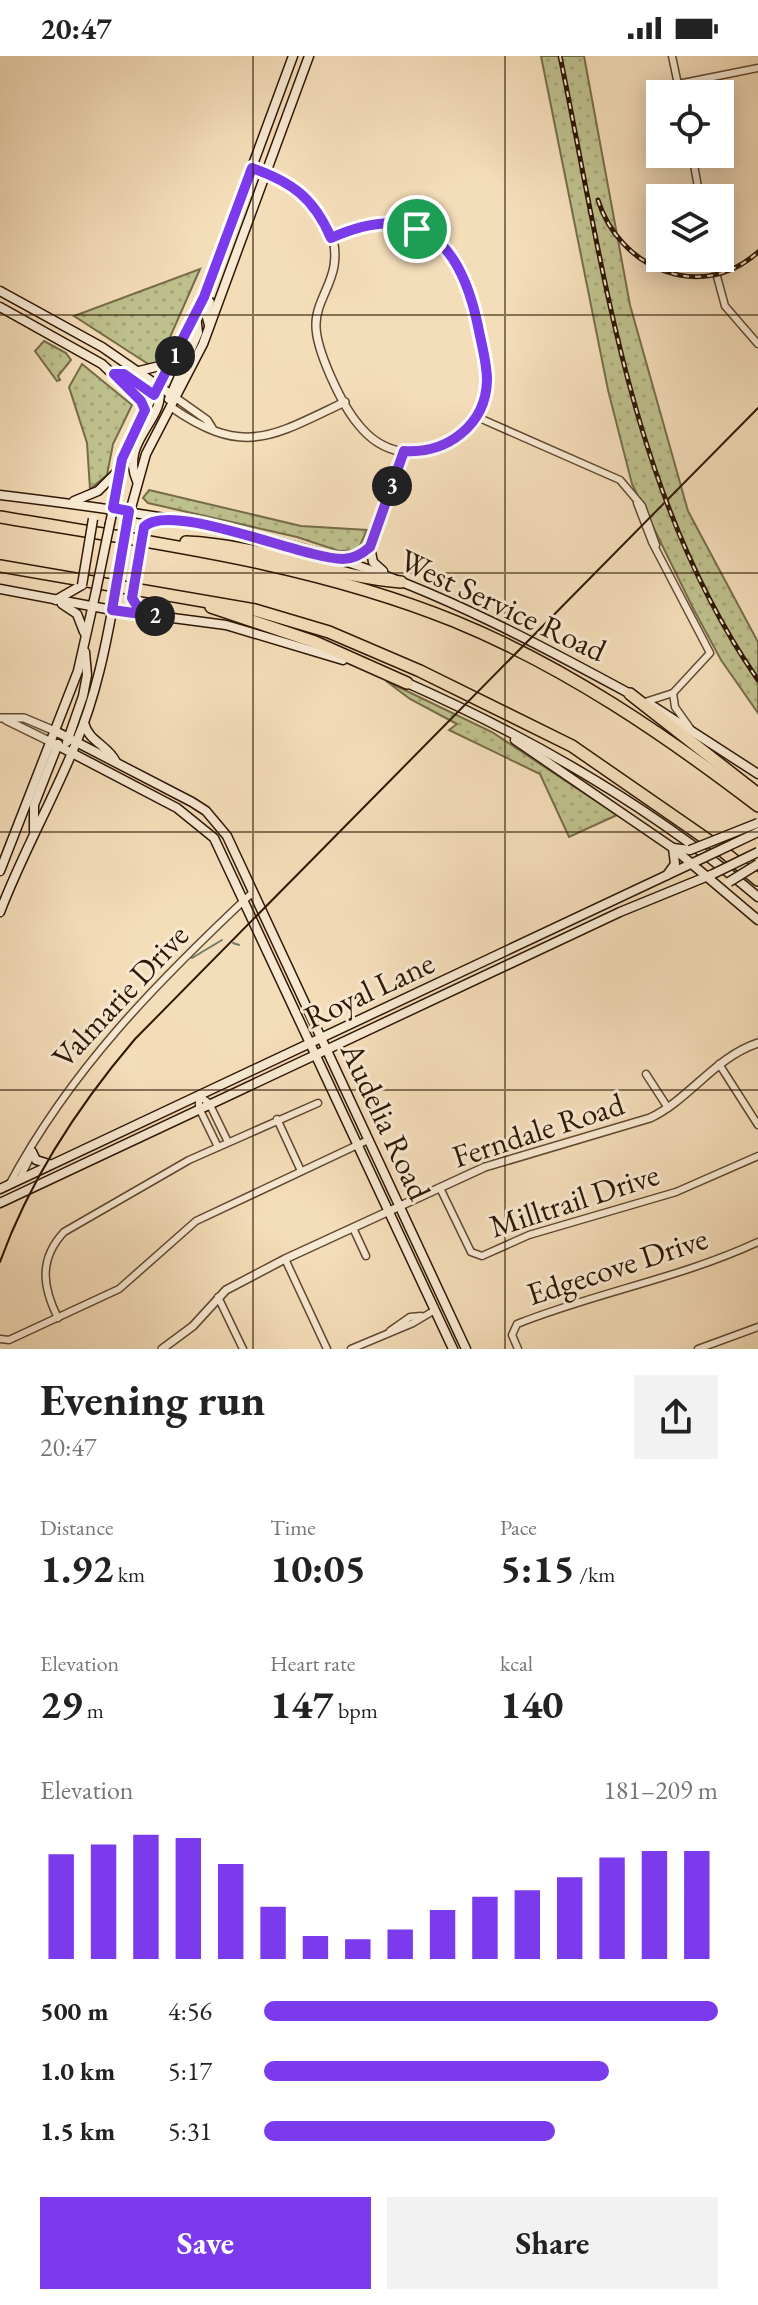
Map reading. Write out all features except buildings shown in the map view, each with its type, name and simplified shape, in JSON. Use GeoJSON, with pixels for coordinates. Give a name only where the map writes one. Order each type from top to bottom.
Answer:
{"type":"FeatureCollection","features":[{"type":"Feature","properties":{"kind":"highway"},"geometry":{"type":"LineString","coordinates":[[0,517],[286,568],[378,594],[453,621],[541,663],[620,709],[758,806]]}},
{"type":"Feature","properties":{"kind":"highway"},"geometry":{"type":"LineString","coordinates":[[139,540],[227,543],[373,580],[401,582]]}},
{"type":"Feature","properties":{"kind":"highway"},"geometry":{"type":"LineString","coordinates":[[0,566],[255,610],[329,632],[420,671],[536,727],[621,777],[758,880]]}},
{"type":"Feature","properties":{"kind":"highway"},"geometry":{"type":"LineString","coordinates":[[200,601],[222,613],[315,642],[407,683]]}},
{"type":"Feature","properties":{"kind":"highway"},"geometry":{"type":"LineString","coordinates":[[630,694],[758,794]]}},
{"type":"Feature","properties":{"kind":"main road"},"geometry":{"type":"LineString","coordinates":[[137,482],[132,468],[135,448],[157,398],[159,386],[204,297],[293,56]]}},
{"type":"Feature","properties":{"kind":"main road"},"geometry":{"type":"LineString","coordinates":[[173,396],[210,325],[309,56]]}},
{"type":"Feature","properties":{"kind":"main road"},"geometry":{"type":"LineString","coordinates":[[0,291],[87,339],[173,396]]}},
{"type":"Feature","properties":{"kind":"main road"},"geometry":{"type":"LineString","coordinates":[[204,297],[210,302],[206,314],[210,325]]}},
{"type":"Feature","properties":{"kind":"main road"},"geometry":{"type":"LineString","coordinates":[[0,307],[84,351],[114,374],[141,401],[145,410]]}},
{"type":"Feature","properties":{"kind":"main road"},"geometry":{"type":"LineString","coordinates":[[0,912],[84,723],[99,676],[129,511],[146,454],[171,407],[198,333],[196,314]]}},
{"type":"Feature","properties":{"kind":"main road"},"geometry":{"type":"LineString","coordinates":[[84,351],[87,339]]}},
{"type":"Feature","properties":{"kind":"main road"},"geometry":{"type":"LineString","coordinates":[[138,372],[172,363]]}},
{"type":"Feature","properties":{"kind":"main road"},"geometry":{"type":"LineString","coordinates":[[114,374],[124,374],[171,407]]}},
{"type":"Feature","properties":{"kind":"main road"},"geometry":{"type":"LineString","coordinates":[[34,831],[34,805],[84,641],[119,470],[145,410],[157,398]]}},
{"type":"Feature","properties":{"kind":"main road"},"geometry":{"type":"LineString","coordinates":[[74,503],[90,496],[119,470]]}},
{"type":"Feature","properties":{"kind":"main road","name":"West Service Road"},"geometry":{"type":"LineString","coordinates":[[0,495],[129,511],[339,559],[401,582],[519,635],[645,702],[758,774]]}},
{"type":"Feature","properties":{"kind":"main road"},"geometry":{"type":"LineString","coordinates":[[56,601],[82,585],[93,519],[90,512],[74,503]]}},
{"type":"Feature","properties":{"kind":"main road"},"geometry":{"type":"LineString","coordinates":[[156,616],[137,606],[132,598],[144,527],[165,518]]}},
{"type":"Feature","properties":{"kind":"main road"},"geometry":{"type":"LineString","coordinates":[[339,559],[353,558],[370,547],[373,562],[378,568],[401,582]]}},
{"type":"Feature","properties":{"kind":"main road"},"geometry":{"type":"LineString","coordinates":[[0,589],[92,607],[226,625],[271,636],[407,683],[571,764],[658,819],[758,897]]}},
{"type":"Feature","properties":{"kind":"main road"},"geometry":{"type":"LineString","coordinates":[[56,601],[77,614],[84,641],[87,675],[83,696],[66,737],[71,754]]}},
{"type":"Feature","properties":{"kind":"main road"},"geometry":{"type":"LineString","coordinates":[[84,723],[91,738],[111,751],[116,763]]}},
{"type":"Feature","properties":{"kind":"main road"},"geometry":{"type":"LineString","coordinates":[[498,728],[695,862],[758,920]]}},
{"type":"Feature","properties":{"kind":"main road","name":"Audelia Road"},"geometry":{"type":"LineString","coordinates":[[55,731],[206,811],[236,849],[466,1349]]}},
{"type":"Feature","properties":{"kind":"main road"},"geometry":{"type":"LineString","coordinates":[[0,871],[54,745]]}},
{"type":"Feature","properties":{"kind":"main road","name":"Audelia Road"},"geometry":{"type":"LineString","coordinates":[[54,745],[153,794],[207,829],[223,853],[453,1349]]}},
{"type":"Feature","properties":{"kind":"main road"},"geometry":{"type":"LineString","coordinates":[[673,848],[690,850],[758,823]]}},
{"type":"Feature","properties":{"kind":"main road","name":"Royal Lane"},"geometry":{"type":"LineString","coordinates":[[4,1187],[758,832]]}},
{"type":"Feature","properties":{"kind":"main road"},"geometry":{"type":"LineString","coordinates":[[667,876],[675,864],[673,848]]}},
{"type":"Feature","properties":{"kind":"main road","name":"Royal Lane"},"geometry":{"type":"LineString","coordinates":[[0,1203],[414,1007],[758,852]]}},
{"type":"Feature","properties":{"kind":"main road"},"geometry":{"type":"LineString","coordinates":[[725,892],[729,882],[758,864]]}},
{"type":"Feature","properties":{"kind":"main road"},"geometry":{"type":"LineString","coordinates":[[609,904],[614,915]]}},
{"type":"Feature","properties":{"kind":"main road"},"geometry":{"type":"LineString","coordinates":[[263,939],[275,935]]}},
{"type":"Feature","properties":{"kind":"main road"},"geometry":{"type":"LineString","coordinates":[[444,981],[449,991]]}},
{"type":"Feature","properties":{"kind":"main road"},"geometry":{"type":"LineString","coordinates":[[408,998],[414,1007]]}},
{"type":"Feature","properties":{"kind":"main road"},"geometry":{"type":"LineString","coordinates":[[33,1148],[36,1160],[45,1164],[65,1158]]}},
{"type":"Feature","properties":{"kind":"main road"},"geometry":{"type":"LineString","coordinates":[[0,1195],[19,1180]]}},
{"type":"Feature","properties":{"kind":"street"},"geometry":{"type":"LineString","coordinates":[[672,56],[677,80]]}},
{"type":"Feature","properties":{"kind":"street"},"geometry":{"type":"LineString","coordinates":[[698,80],[758,68]]}},
{"type":"Feature","properties":{"kind":"street"},"geometry":{"type":"LineString","coordinates":[[252,168],[288,182],[306,196],[331,238],[334,267],[316,327],[319,345],[345,402],[366,434],[404,451],[439,448],[464,433],[477,417],[486,394],[487,370],[470,290],[454,258],[425,233],[393,223],[364,225],[331,238]]}},
{"type":"Feature","properties":{"kind":"street"},"geometry":{"type":"LineString","coordinates":[[716,272],[725,306],[758,344]]}},
{"type":"Feature","properties":{"kind":"street"},"geometry":{"type":"LineString","coordinates":[[173,396],[207,420],[212,428]]}},
{"type":"Feature","properties":{"kind":"street"},"geometry":{"type":"LineString","coordinates":[[171,407],[202,426],[239,438],[268,437],[345,402]]}},
{"type":"Feature","properties":{"kind":"street"},"geometry":{"type":"LineString","coordinates":[[477,417],[610,474],[625,484],[642,506],[654,544],[710,653],[673,693],[645,702]]}},
{"type":"Feature","properties":{"kind":"street"},"geometry":{"type":"LineString","coordinates":[[370,547],[404,451]]}},
{"type":"Feature","properties":{"kind":"street"},"geometry":{"type":"LineString","coordinates":[[673,693],[675,707],[691,729]]}},
{"type":"Feature","properties":{"kind":"street"},"geometry":{"type":"LineString","coordinates":[[0,718],[24,718],[55,731]]}},
{"type":"Feature","properties":{"kind":"street"},"geometry":{"type":"LineString","coordinates":[[0,718],[54,745]]}},
{"type":"Feature","properties":{"kind":"street","name":"Valmarie Drive"},"geometry":{"type":"LineString","coordinates":[[4,1187],[33,1148],[86,1063],[142,1002],[255,891]]}},
{"type":"Feature","properties":{"kind":"street","name":"Ferndale Road"},"geometry":{"type":"LineString","coordinates":[[162,1349],[193,1326],[218,1297],[239,1281],[496,1163],[639,1122],[668,1108],[719,1064],[758,1043]]}},
{"type":"Feature","properties":{"kind":"street"},"geometry":{"type":"LineString","coordinates":[[719,1064],[758,1125]]}},
{"type":"Feature","properties":{"kind":"street"},"geometry":{"type":"LineString","coordinates":[[646,1074],[668,1108]]}},
{"type":"Feature","properties":{"kind":"street"},"geometry":{"type":"LineString","coordinates":[[199,1096],[209,1103],[228,1142]]}},
{"type":"Feature","properties":{"kind":"street"},"geometry":{"type":"LineString","coordinates":[[199,1096],[199,1108],[218,1147]]}},
{"type":"Feature","properties":{"kind":"street"},"geometry":{"type":"LineString","coordinates":[[58,1318],[43,1282],[55,1244],[64,1232],[218,1147],[318,1103]]}},
{"type":"Feature","properties":{"kind":"street"},"geometry":{"type":"LineString","coordinates":[[277,1119],[301,1171]]}},
{"type":"Feature","properties":{"kind":"street"},"geometry":{"type":"LineString","coordinates":[[0,1339],[9,1340],[119,1289],[196,1221],[368,1140]]}},
{"type":"Feature","properties":{"kind":"street","name":"Valmarie Drive"},"geometry":{"type":"LineString","coordinates":[[19,1180],[33,1148]]}},
{"type":"Feature","properties":{"kind":"street","name":"Milltrail Drive"},"geometry":{"type":"LineString","coordinates":[[440,1188],[471,1252],[482,1256],[529,1235],[676,1192],[758,1156]]}},
{"type":"Feature","properties":{"kind":"street"},"geometry":{"type":"LineString","coordinates":[[353,1228],[366,1256]]}},
{"type":"Feature","properties":{"kind":"street","name":"Edgecove Drive"},"geometry":{"type":"LineString","coordinates":[[518,1349],[512,1330],[517,1324],[561,1307],[688,1272],[758,1242]]}},
{"type":"Feature","properties":{"kind":"street"},"geometry":{"type":"LineString","coordinates":[[285,1259],[327,1349]]}},
{"type":"Feature","properties":{"kind":"street"},"geometry":{"type":"LineString","coordinates":[[218,1297],[243,1349]]}},
{"type":"Feature","properties":{"kind":"street"},"geometry":{"type":"LineString","coordinates":[[351,1349],[413,1323],[435,1310]]}},
{"type":"Feature","properties":{"kind":"street"},"geometry":{"type":"LineString","coordinates":[[698,1349],[758,1327]]}},
{"type":"Feature","properties":{"kind":"green space"},"geometry":{"type":"Polygon","coordinates":[[[541,56],[584,56],[630,305],[688,511],[758,642],[758,713],[721,660],[632,484],[608,390],[541,56]]]}},
{"type":"Feature","properties":{"kind":"green space"},"geometry":{"type":"Polygon","coordinates":[[[200,269],[156,369],[74,316],[200,269]]]}},
{"type":"Feature","properties":{"kind":"green space"},"geometry":{"type":"Polygon","coordinates":[[[44,341],[66,353],[71,360],[58,376],[60,380],[57,381],[35,351],[44,341]]]}},
{"type":"Feature","properties":{"kind":"green space"},"geometry":{"type":"Polygon","coordinates":[[[82,364],[132,405],[113,444],[107,475],[90,489],[87,443],[69,387],[82,364]]]}},
{"type":"Feature","properties":{"kind":"green space"},"geometry":{"type":"Polygon","coordinates":[[[149,490],[301,526],[367,530],[358,550],[339,551],[297,537],[148,503],[143,498],[149,490]]]}},
{"type":"Feature","properties":{"kind":"green space"},"geometry":{"type":"Polygon","coordinates":[[[386,681],[492,732],[617,815],[569,837],[540,774],[449,730],[457,724],[410,699],[386,681]]]}},
{"type":"Feature","properties":{"kind":"waterway"},"geometry":{"type":"LineString","coordinates":[[192,958],[222,940]]}},
{"type":"Feature","properties":{"kind":"waterway"},"geometry":{"type":"LineString","coordinates":[[233,943],[239,945]]}},
{"type":"Feature","properties":{"kind":"tram line"},"geometry":{"type":"LineString","coordinates":[[0,1262],[26,1202],[57,1144],[94,1090],[135,1039],[758,408]]}},
{"type":"Feature","properties":{"kind":"railway"},"geometry":{"type":"LineString","coordinates":[[560,56],[608,299],[651,458],[680,535],[715,609],[758,680]]}},
{"type":"Feature","properties":{"kind":"railway"},"geometry":{"type":"LineString","coordinates":[[598,200],[609,224],[624,244],[643,260],[664,271],[688,276],[712,275],[736,267],[758,252]]}},
{"type":"Feature","properties":{"kind":"route"},"geometry":{"type":"LineString","coordinates":[[252,168],[300,190],[318,211],[331,238],[373,224],[393,223],[417,229],[449,252],[467,281],[487,370],[486,394],[477,417],[464,433],[439,448],[404,451],[370,547],[364,553],[339,559],[235,532],[165,518],[153,520],[144,527],[132,598],[137,606],[156,616],[112,610],[129,511],[113,508],[119,470],[132,433],[145,410],[141,401],[120,384],[114,374],[124,374],[154,395],[204,297],[252,168]]}}]}
